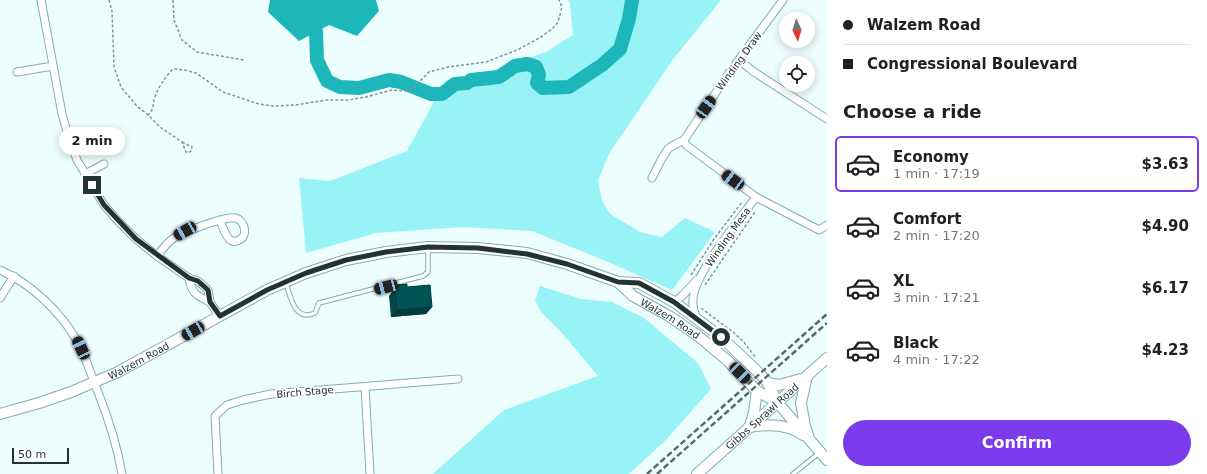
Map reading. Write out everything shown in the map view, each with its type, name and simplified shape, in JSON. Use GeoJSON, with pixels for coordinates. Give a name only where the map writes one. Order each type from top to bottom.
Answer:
{"type":"FeatureCollection","features":[{"type":"Feature","properties":{"kind":"main road","name":"Walzem Road"},"geometry":{"type":"LineString","coordinates":[[0,414],[39,403],[94,383],[145,358],[267,290],[306,273],[346,260],[386,252],[428,247],[478,248],[527,254],[567,264],[618,282],[639,283],[674,302],[696,317],[738,352],[768,383],[777,402],[827,460]]}},
{"type":"Feature","properties":{"kind":"main road","name":"Walzem Road"},"geometry":{"type":"LineString","coordinates":[[618,282],[633,296],[669,316],[711,346],[757,391],[777,402]]}},
{"type":"Feature","properties":{"kind":"main road","name":"Gibbs Sprawl Road"},"geometry":{"type":"LineString","coordinates":[[698,474],[827,358]]}},
{"type":"Feature","properties":{"kind":"main road"},"geometry":{"type":"LineString","coordinates":[[768,383],[779,385],[807,376]]}},
{"type":"Feature","properties":{"kind":"main road"},"geometry":{"type":"LineString","coordinates":[[807,376],[801,403],[805,426],[810,440]]}},
{"type":"Feature","properties":{"kind":"main road"},"geometry":{"type":"LineString","coordinates":[[757,391],[754,412],[749,427],[765,425],[780,426],[798,431],[810,440]]}},
{"type":"Feature","properties":{"kind":"street"},"geometry":{"type":"LineString","coordinates":[[41,0],[62,114],[68,138],[77,160],[104,205],[136,239],[157,256],[189,278],[198,281],[208,290],[210,302],[220,316]]}},
{"type":"Feature","properties":{"kind":"street","name":"Winding Draw"},"geometry":{"type":"LineString","coordinates":[[652,178],[668,149],[684,140],[739,60],[783,0]]}},
{"type":"Feature","properties":{"kind":"street"},"geometry":{"type":"LineString","coordinates":[[739,60],[754,72],[827,119]]}},
{"type":"Feature","properties":{"kind":"street"},"geometry":{"type":"LineString","coordinates":[[17,72],[53,66]]}},
{"type":"Feature","properties":{"kind":"street"},"geometry":{"type":"LineString","coordinates":[[684,140],[686,146],[756,197],[819,230],[827,225]]}},
{"type":"Feature","properties":{"kind":"street"},"geometry":{"type":"LineString","coordinates":[[85,174],[104,164]]}},
{"type":"Feature","properties":{"kind":"street","name":"Winding Mesa"},"geometry":{"type":"LineString","coordinates":[[674,302],[681,297],[700,277],[716,251],[756,197]]}},
{"type":"Feature","properties":{"kind":"street"},"geometry":{"type":"LineString","coordinates":[[157,256],[172,239],[185,231],[220,221]]}},
{"type":"Feature","properties":{"kind":"street"},"geometry":{"type":"LineString","coordinates":[[0,270],[14,276],[49,304],[77,340],[110,422],[122,474]]}},
{"type":"Feature","properties":{"kind":"street"},"geometry":{"type":"LineString","coordinates":[[0,298],[14,276]]}},
{"type":"Feature","properties":{"kind":"street","name":"Winding Mesa"},"geometry":{"type":"LineString","coordinates":[[696,317],[692,300],[700,277]]}},
{"type":"Feature","properties":{"kind":"street"},"geometry":{"type":"LineString","coordinates":[[189,278],[190,288],[199,298],[210,302]]}},
{"type":"Feature","properties":{"kind":"street","name":"Birch Stage"},"geometry":{"type":"LineString","coordinates":[[218,474],[215,416],[227,405],[270,394],[458,379]]}},
{"type":"Feature","properties":{"kind":"street"},"geometry":{"type":"LineString","coordinates":[[365,387],[370,474]]}},
{"type":"Feature","properties":{"kind":"lane"},"geometry":{"type":"LineString","coordinates":[[285,282],[296,310],[302,315],[308,316],[315,313],[320,303],[424,276],[428,272],[428,247]]}},
{"type":"Feature","properties":{"kind":"lane"},"geometry":{"type":"LineString","coordinates":[[793,474],[819,452]]}},
{"type":"Feature","properties":{"kind":"path"},"geometry":{"type":"LineString","coordinates":[[109,0],[112,11],[114,68],[122,87],[136,104],[160,127],[182,142],[192,146],[191,151],[188,153],[186,152],[182,142]]}},
{"type":"Feature","properties":{"kind":"path"},"geometry":{"type":"LineString","coordinates":[[173,0],[174,20],[182,40],[197,52],[244,60]]}},
{"type":"Feature","properties":{"kind":"path"},"geometry":{"type":"LineString","coordinates":[[148,115],[153,109],[155,99],[165,76],[173,69],[196,73],[223,92],[259,104],[273,106],[327,100],[348,100],[392,90],[404,91],[412,89],[429,72],[448,67],[486,62],[517,50],[540,37],[553,28],[558,22],[562,7],[559,0]]}},
{"type":"Feature","properties":{"kind":"path"},"geometry":{"type":"LineString","coordinates":[[705,286],[756,211]]}},
{"type":"Feature","properties":{"kind":"path"},"geometry":{"type":"LineString","coordinates":[[698,306],[734,333],[758,359]]}},
{"type":"Feature","properties":{"kind":"shaded area"},"geometry":{"type":"Polygon","coordinates":[[[270,0],[376,0],[379,11],[357,36],[329,25],[299,41],[268,12],[270,0]]]}},
{"type":"Feature","properties":{"kind":"shaded area"},"geometry":{"type":"Polygon","coordinates":[[[568,0],[721,0],[674,58],[610,152],[598,180],[602,201],[610,214],[640,232],[662,237],[685,218],[715,232],[672,290],[532,231],[463,227],[376,233],[306,253],[299,178],[330,181],[407,151],[446,80],[480,75],[546,52],[573,35],[570,3],[568,0]]]}},
{"type":"Feature","properties":{"kind":"shaded area"},"geometry":{"type":"Polygon","coordinates":[[[540,286],[581,299],[612,302],[644,318],[698,363],[711,389],[666,440],[629,474],[433,474],[504,410],[598,376],[562,333],[541,312],[535,300],[540,286]]]}},
{"type":"Feature","properties":{"kind":"building"},"geometry":{"type":"Polygon","coordinates":[[[407,284],[407,287],[430,285],[432,307],[397,310],[395,288],[397,288],[397,285],[407,284]]]}},
{"type":"Feature","properties":{"kind":"waterway"},"geometry":{"type":"LineString","coordinates":[[304,0],[316,32],[317,60],[327,81],[340,87],[359,88],[389,80],[401,82],[431,94],[442,94],[455,84],[467,83],[471,80],[499,77],[515,66],[527,64],[536,67],[539,75],[537,83],[543,88],[569,87],[602,65],[620,49],[629,19],[632,0]]}},
{"type":"Feature","properties":{"kind":"railway"},"geometry":{"type":"LineString","coordinates":[[647,474],[827,314]]}},
{"type":"Feature","properties":{"kind":"railway"},"geometry":{"type":"LineString","coordinates":[[657,474],[827,323]]}},
{"type":"Feature","properties":{"kind":"route"},"geometry":{"type":"LineString","coordinates":[[92,185],[104,205],[136,239],[157,256],[189,278],[198,281],[208,290],[210,302],[220,316],[267,290],[306,273],[346,260],[386,252],[428,247],[478,248],[527,254],[587,270],[618,282],[639,283],[674,302],[721,337]]}}]}
